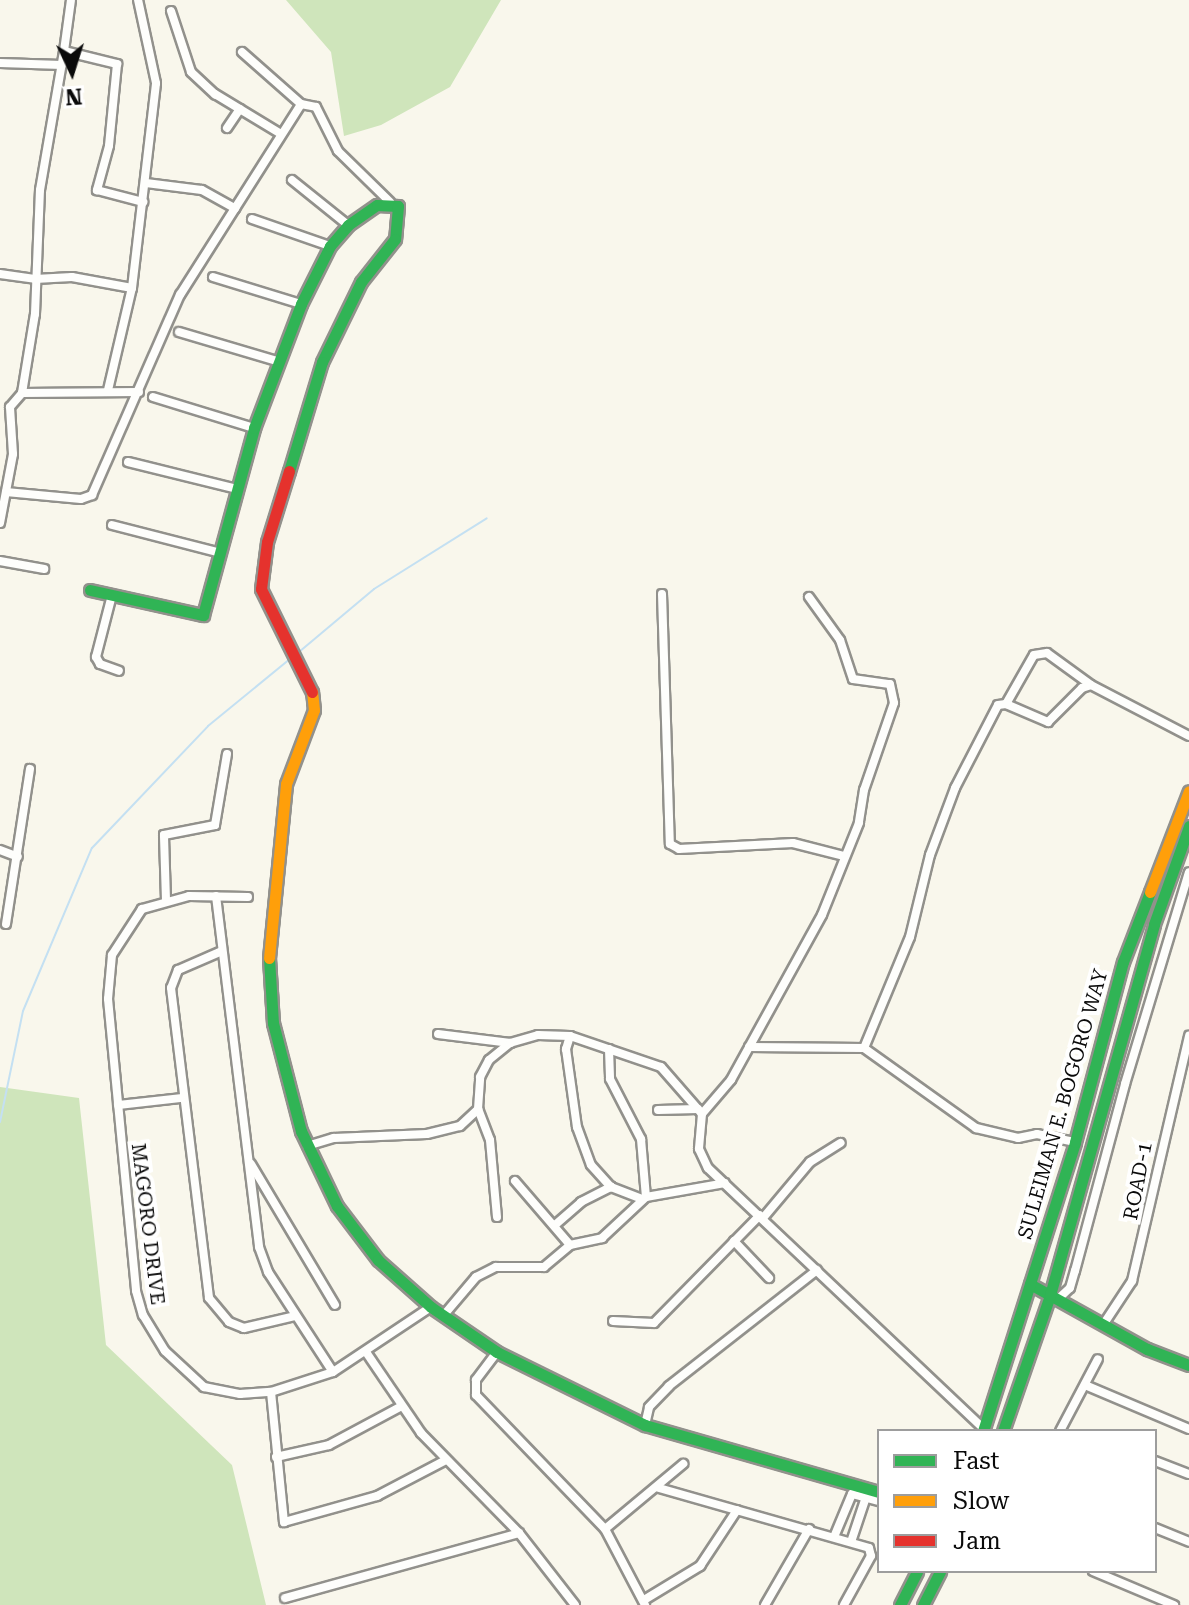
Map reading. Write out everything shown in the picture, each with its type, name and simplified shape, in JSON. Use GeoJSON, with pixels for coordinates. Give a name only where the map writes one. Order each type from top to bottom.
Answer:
{"type":"FeatureCollection","features":[{"type":"Feature","properties":{"kind":"street"},"geometry":{"type":"LineString","coordinates":[[0,523],[4,486],[13,450],[10,407],[22,393],[35,314],[40,190],[71,0]]}},
{"type":"Feature","properties":{"kind":"street"},"geometry":{"type":"LineString","coordinates":[[108,390],[132,288],[156,83],[138,0]]}},
{"type":"Feature","properties":{"kind":"street"},"geometry":{"type":"LineString","coordinates":[[171,11],[191,72],[240,109],[281,134]]}},
{"type":"Feature","properties":{"kind":"street"},"geometry":{"type":"LineString","coordinates":[[64,51],[117,64],[111,134],[97,190],[143,202]]}},
{"type":"Feature","properties":{"kind":"street"},"geometry":{"type":"LineString","coordinates":[[242,52],[301,104],[316,107],[338,151],[390,202],[398,206],[395,239],[361,282],[322,362],[267,542],[261,589],[312,689],[314,710],[286,784],[276,838],[267,966],[273,1023],[307,1146],[337,1206],[378,1260],[431,1307],[497,1352],[645,1425],[877,1491]]}},
{"type":"Feature","properties":{"kind":"street"},"geometry":{"type":"LineString","coordinates":[[0,63],[62,65]]}},
{"type":"Feature","properties":{"kind":"street"},"geometry":{"type":"LineString","coordinates":[[4,486],[81,499],[92,495],[180,295],[301,104]]}},
{"type":"Feature","properties":{"kind":"street"},"geometry":{"type":"LineString","coordinates":[[227,128],[240,109]]}},
{"type":"Feature","properties":{"kind":"street"},"geometry":{"type":"LineString","coordinates":[[292,180],[348,225]]}},
{"type":"Feature","properties":{"kind":"street"},"geometry":{"type":"LineString","coordinates":[[146,183],[202,190],[235,208]]}},
{"type":"Feature","properties":{"kind":"street"},"geometry":{"type":"LineString","coordinates":[[90,590],[203,615],[217,552],[254,428],[301,304],[330,246],[348,225],[377,205],[390,202]]}},
{"type":"Feature","properties":{"kind":"street"},"geometry":{"type":"LineString","coordinates":[[252,219],[330,246]]}},
{"type":"Feature","properties":{"kind":"street"},"geometry":{"type":"LineString","coordinates":[[0,274],[35,279],[72,277],[132,288]]}},
{"type":"Feature","properties":{"kind":"street"},"geometry":{"type":"LineString","coordinates":[[213,277],[301,304]]}},
{"type":"Feature","properties":{"kind":"street"},"geometry":{"type":"LineString","coordinates":[[179,332],[277,361]]}},
{"type":"Feature","properties":{"kind":"street"},"geometry":{"type":"LineString","coordinates":[[22,393],[139,392]]}},
{"type":"Feature","properties":{"kind":"street"},"geometry":{"type":"LineString","coordinates":[[153,397],[254,428]]}},
{"type":"Feature","properties":{"kind":"street"},"geometry":{"type":"LineString","coordinates":[[0,404],[10,407]]}},
{"type":"Feature","properties":{"kind":"street"},"geometry":{"type":"LineString","coordinates":[[128,462],[237,489]]}},
{"type":"Feature","properties":{"kind":"street"},"geometry":{"type":"LineString","coordinates":[[112,525],[217,552]]}},
{"type":"Feature","properties":{"kind":"street"},"geometry":{"type":"LineString","coordinates":[[0,561],[44,569]]}},
{"type":"Feature","properties":{"kind":"street"},"geometry":{"type":"LineString","coordinates":[[662,594],[670,844],[679,849],[793,843],[844,856]]}},
{"type":"Feature","properties":{"kind":"street"},"geometry":{"type":"LineString","coordinates":[[112,595],[96,657],[100,664],[119,671]]}},
{"type":"Feature","properties":{"kind":"street"},"geometry":{"type":"LineString","coordinates":[[658,1110],[700,1112],[728,1085],[822,915],[859,823],[864,790],[888,731],[894,696],[890,684],[853,679],[840,640],[809,597]]}},
{"type":"Feature","properties":{"kind":"street"},"geometry":{"type":"LineString","coordinates":[[1006,704],[1037,652],[1047,653],[1085,684],[1189,736]]}},
{"type":"Feature","properties":{"kind":"street"},"geometry":{"type":"LineString","coordinates":[[864,1048],[910,937],[930,855],[955,788],[998,705],[1006,704],[1048,722],[1085,684]]}},
{"type":"Feature","properties":{"kind":"street"},"geometry":{"type":"LineString","coordinates":[[166,900],[164,835],[215,825],[227,754]]}},
{"type":"Feature","properties":{"kind":"street"},"geometry":{"type":"LineString","coordinates":[[6,924],[30,769]]}},
{"type":"Feature","properties":{"kind":"street","name":"SULEIMAN E. BOGORO WAY"},"geometry":{"type":"LineString","coordinates":[[984,1429],[1075,1142],[1123,962],[1189,791]]}},
{"type":"Feature","properties":{"kind":"street","name":"SULEIMAN E. BOGORO WAY"},"geometry":{"type":"LineString","coordinates":[[1004,1429],[1054,1297],[1150,938],[1189,826]]}},
{"type":"Feature","properties":{"kind":"street"},"geometry":{"type":"LineString","coordinates":[[0,850],[18,857]]}},
{"type":"Feature","properties":{"kind":"street"},"geometry":{"type":"LineString","coordinates":[[1054,1297],[1070,1288],[1125,1084],[1189,872]]}},
{"type":"Feature","properties":{"kind":"street"},"geometry":{"type":"LineString","coordinates":[[216,896],[259,1247],[295,1316],[333,1372]]}},
{"type":"Feature","properties":{"kind":"street","name":"MAGORO DRIVE"},"geometry":{"type":"LineString","coordinates":[[248,897],[166,900],[142,909],[112,955],[108,999],[143,1315],[165,1351],[204,1387],[240,1394],[271,1392],[333,1372],[431,1307]]}},
{"type":"Feature","properties":{"kind":"street"},"geometry":{"type":"LineString","coordinates":[[222,951],[178,970],[173,978],[181,1098],[209,1298],[229,1322],[244,1328],[295,1316]]}},
{"type":"Feature","properties":{"kind":"street"},"geometry":{"type":"LineString","coordinates":[[438,1034],[510,1043],[538,1035],[570,1036],[667,1071],[700,1112],[699,1149],[708,1168],[983,1429]]}},
{"type":"Feature","properties":{"kind":"street"},"geometry":{"type":"LineString","coordinates":[[570,1036],[566,1049],[577,1127],[593,1168],[611,1187],[645,1198],[725,1183]]}},
{"type":"Feature","properties":{"kind":"street","name":"ROAD-1"},"geometry":{"type":"LineString","coordinates":[[1103,1325],[1132,1281],[1189,1036]]}},
{"type":"Feature","properties":{"kind":"street"},"geometry":{"type":"LineString","coordinates":[[488,1041],[489,1060]]}},
{"type":"Feature","properties":{"kind":"street"},"geometry":{"type":"LineString","coordinates":[[497,1217],[490,1140],[478,1109],[480,1077],[489,1060],[510,1043]]}},
{"type":"Feature","properties":{"kind":"street"},"geometry":{"type":"LineString","coordinates":[[749,1047],[864,1048],[976,1128],[1018,1138],[1037,1134],[1075,1142]]}},
{"type":"Feature","properties":{"kind":"street"},"geometry":{"type":"LineString","coordinates":[[609,1049],[610,1079],[641,1139],[645,1198]]}},
{"type":"Feature","properties":{"kind":"street"},"geometry":{"type":"LineString","coordinates":[[118,1105],[181,1098]]}},
{"type":"Feature","properties":{"kind":"street"},"geometry":{"type":"LineString","coordinates":[[307,1146],[334,1138],[427,1134],[460,1126],[478,1109]]}},
{"type":"Feature","properties":{"kind":"street"},"geometry":{"type":"LineString","coordinates":[[613,1321],[654,1323],[761,1217],[810,1162],[841,1143]]}},
{"type":"Feature","properties":{"kind":"street"},"geometry":{"type":"LineString","coordinates":[[250,1164],[335,1305]]}},
{"type":"Feature","properties":{"kind":"street"},"geometry":{"type":"LineString","coordinates":[[515,1181],[570,1245]]}},
{"type":"Feature","properties":{"kind":"street"},"geometry":{"type":"LineString","coordinates":[[555,1225],[581,1202],[611,1187]]}},
{"type":"Feature","properties":{"kind":"street"},"geometry":{"type":"LineString","coordinates":[[443,1316],[476,1277],[508,1265],[544,1267],[570,1245],[602,1238],[645,1198]]}},
{"type":"Feature","properties":{"kind":"street"},"geometry":{"type":"LineString","coordinates":[[734,1241],[769,1278]]}},
{"type":"Feature","properties":{"kind":"street"},"geometry":{"type":"LineString","coordinates":[[645,1425],[649,1407],[669,1386],[817,1270]]}},
{"type":"Feature","properties":{"kind":"street"},"geometry":{"type":"LineString","coordinates":[[1030,1284],[1103,1325],[1189,1365]]}},
{"type":"Feature","properties":{"kind":"street"},"geometry":{"type":"LineString","coordinates":[[366,1352],[400,1407],[446,1460],[519,1533],[574,1605]]}},
{"type":"Feature","properties":{"kind":"street"},"geometry":{"type":"LineString","coordinates":[[497,1352],[476,1380],[476,1395],[605,1529],[645,1602],[700,1566],[737,1510]]}},
{"type":"Feature","properties":{"kind":"street"},"geometry":{"type":"LineString","coordinates":[[1061,1429],[1098,1359]]}},
{"type":"Feature","properties":{"kind":"street"},"geometry":{"type":"LineString","coordinates":[[1085,1385],[1189,1429]]}},
{"type":"Feature","properties":{"kind":"street"},"geometry":{"type":"LineString","coordinates":[[271,1392],[279,1515],[289,1523],[377,1496],[446,1460]]}},
{"type":"Feature","properties":{"kind":"street"},"geometry":{"type":"LineString","coordinates":[[276,1457],[329,1445],[400,1407]]}},
{"type":"Feature","properties":{"kind":"street"},"geometry":{"type":"LineString","coordinates":[[1157,1462],[1189,1474]]}},
{"type":"Feature","properties":{"kind":"street"},"geometry":{"type":"LineString","coordinates":[[605,1529],[659,1488],[683,1464]]}},
{"type":"Feature","properties":{"kind":"street"},"geometry":{"type":"LineString","coordinates":[[659,1488],[869,1548],[871,1556],[844,1605]]}},
{"type":"Feature","properties":{"kind":"street"},"geometry":{"type":"LineString","coordinates":[[834,1537],[848,1498],[866,1497],[877,1500]]}},
{"type":"Feature","properties":{"kind":"street"},"geometry":{"type":"LineString","coordinates":[[851,1542],[866,1497]]}},
{"type":"Feature","properties":{"kind":"street"},"geometry":{"type":"LineString","coordinates":[[765,1605],[809,1529]]}},
{"type":"Feature","properties":{"kind":"street"},"geometry":{"type":"LineString","coordinates":[[1157,1529],[1189,1542]]}},
{"type":"Feature","properties":{"kind":"street"},"geometry":{"type":"LineString","coordinates":[[285,1598],[519,1533]]}},
{"type":"Feature","properties":{"kind":"street"},"geometry":{"type":"LineString","coordinates":[[900,1605],[916,1573]]}},
{"type":"Feature","properties":{"kind":"street"},"geometry":{"type":"LineString","coordinates":[[923,1605],[939,1573]]}},
{"type":"Feature","properties":{"kind":"street"},"geometry":{"type":"LineString","coordinates":[[1098,1573],[1174,1605]]}},
{"type":"Feature","properties":{"kind":"green space"},"geometry":{"type":"Polygon","coordinates":[[[286,0],[501,0],[450,87],[381,125],[344,136],[331,52],[286,0]]]}},
{"type":"Feature","properties":{"kind":"green space"},"geometry":{"type":"Polygon","coordinates":[[[0,1087],[79,1098],[106,1345],[232,1465],[266,1605],[0,1605],[0,1087]]]}},
{"type":"Feature","properties":{"kind":"waterway"},"geometry":{"type":"LineString","coordinates":[[299,652],[374,589],[487,518]]}},
{"type":"Feature","properties":{"kind":"waterway"},"geometry":{"type":"LineString","coordinates":[[0,1122],[23,1011],[92,848],[208,726],[291,658]]}},
{"type":"Feature","properties":{"kind":"traffic: fast"},"geometry":{"type":"LineString","coordinates":[[90,590],[203,615],[254,428],[301,304],[330,246],[348,225],[377,205],[398,206],[395,239],[361,282],[322,362],[289,471]]}},
{"type":"Feature","properties":{"kind":"traffic: fast"},"geometry":{"type":"LineString","coordinates":[[1004,1429],[1050,1295],[1154,924],[1189,826]]}},
{"type":"Feature","properties":{"kind":"traffic: fast"},"geometry":{"type":"LineString","coordinates":[[984,1429],[1075,1142],[1123,962],[1150,892]]}},
{"type":"Feature","properties":{"kind":"traffic: fast"},"geometry":{"type":"LineString","coordinates":[[269,958],[273,1023],[301,1131],[337,1206],[378,1260],[431,1307],[497,1352],[645,1425],[877,1491]]}},
{"type":"Feature","properties":{"kind":"traffic: fast"},"geometry":{"type":"LineString","coordinates":[[1030,1284],[1147,1349],[1189,1365]]}},
{"type":"Feature","properties":{"kind":"traffic: fast"},"geometry":{"type":"LineString","coordinates":[[900,1605],[916,1573]]}},
{"type":"Feature","properties":{"kind":"traffic: fast"},"geometry":{"type":"LineString","coordinates":[[923,1605],[939,1573]]}},
{"type":"Feature","properties":{"kind":"traffic: slow"},"geometry":{"type":"LineString","coordinates":[[269,958],[286,784],[314,710],[312,692]]}},
{"type":"Feature","properties":{"kind":"traffic: slow"},"geometry":{"type":"LineString","coordinates":[[1150,892],[1189,791]]}},
{"type":"Feature","properties":{"kind":"traffic: jam"},"geometry":{"type":"LineString","coordinates":[[289,471],[267,542],[261,589],[312,692]]}}]}
